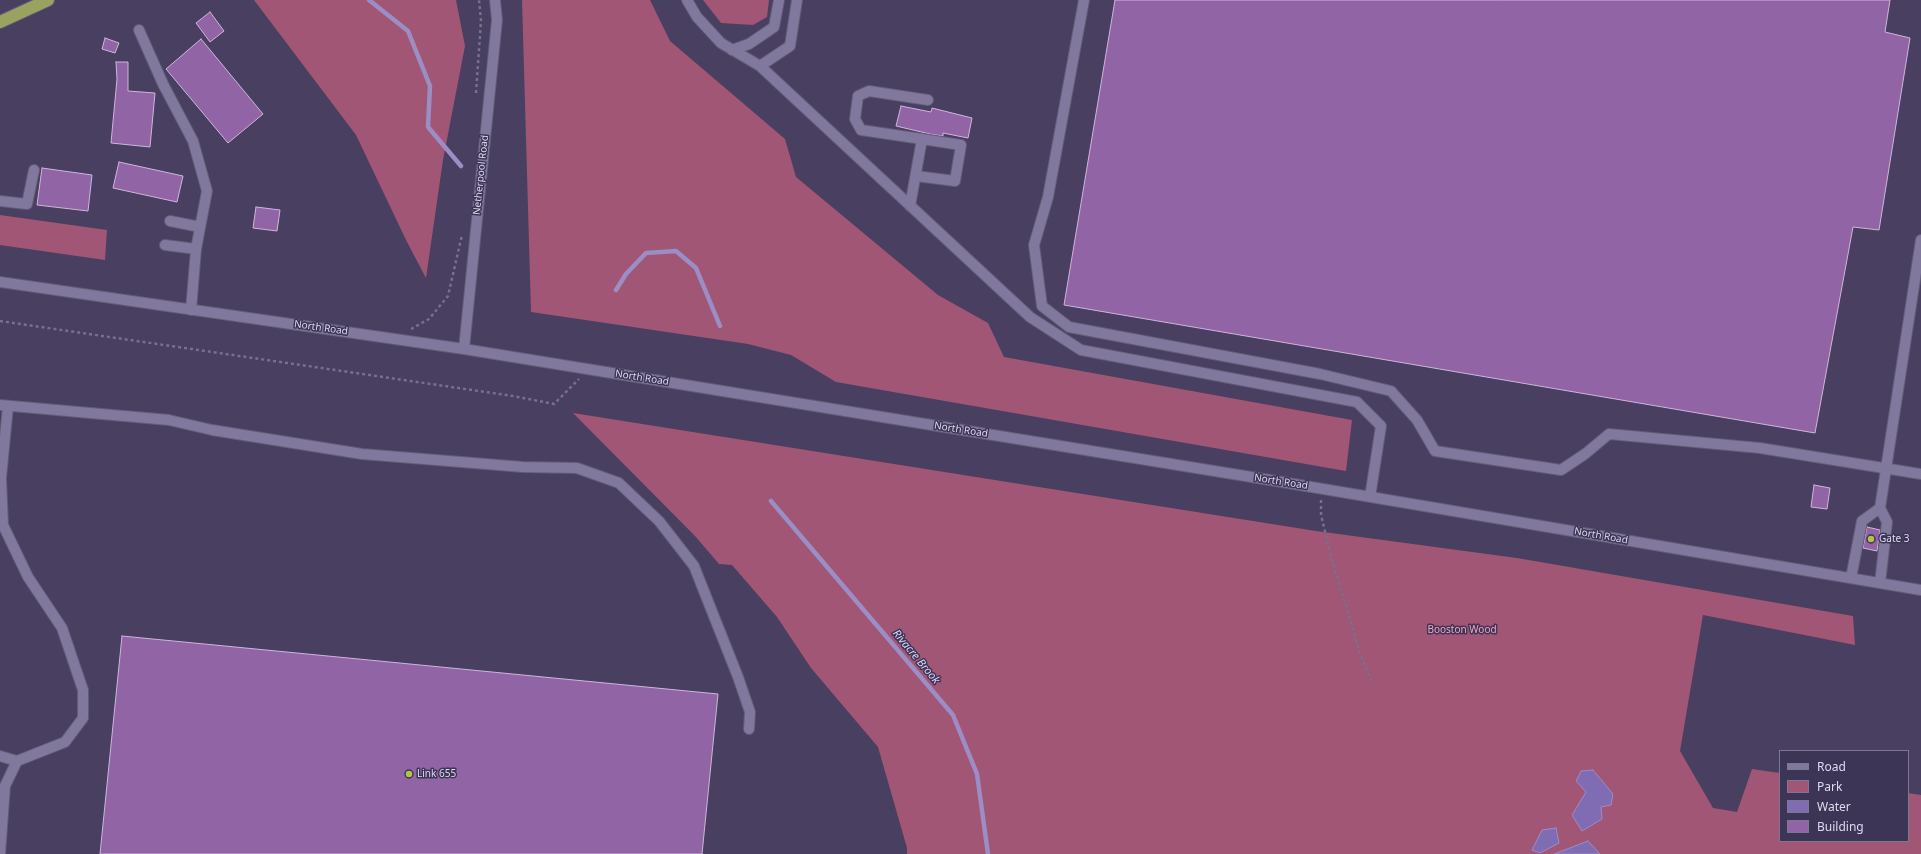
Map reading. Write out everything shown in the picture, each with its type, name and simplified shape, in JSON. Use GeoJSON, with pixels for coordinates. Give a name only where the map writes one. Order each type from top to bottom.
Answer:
{"type":"FeatureCollection","features":[{"type":"Feature","properties":{"kind":"highway"},"geometry":{"type":"LineString","coordinates":[[0,22],[48,0]]}},
{"type":"Feature","properties":{"kind":"street","name":"Netherpool Road"},"geometry":{"type":"LineString","coordinates":[[464,349],[497,20],[495,0]]}},
{"type":"Feature","properties":{"kind":"street"},"geometry":{"type":"LineString","coordinates":[[687,0],[697,17],[721,43],[760,66],[1030,317],[1081,350],[1357,402],[1381,426],[1370,497]]}},
{"type":"Feature","properties":{"kind":"street"},"geometry":{"type":"LineString","coordinates":[[732,50],[749,44],[774,27],[779,0]]}},
{"type":"Feature","properties":{"kind":"street"},"geometry":{"type":"LineString","coordinates":[[760,66],[790,46],[797,0]]}},
{"type":"Feature","properties":{"kind":"street"},"geometry":{"type":"LineString","coordinates":[[1084,0],[1048,196],[1034,245],[1042,306],[1069,327],[1320,374],[1391,391],[1417,420],[1435,451],[1561,470],[1585,454],[1609,434],[1760,448],[1921,474]]}},
{"type":"Feature","properties":{"kind":"street"},"geometry":{"type":"LineString","coordinates":[[139,30],[163,84],[193,141],[207,191],[196,249],[191,310]]}},
{"type":"Feature","properties":{"kind":"street"},"geometry":{"type":"LineString","coordinates":[[916,176],[955,181],[961,145],[861,130],[855,119],[858,96],[869,91],[928,100]]}},
{"type":"Feature","properties":{"kind":"street"},"geometry":{"type":"LineString","coordinates":[[910,206],[922,139]]}},
{"type":"Feature","properties":{"kind":"street"},"geometry":{"type":"LineString","coordinates":[[0,201],[27,204],[34,170]]}},
{"type":"Feature","properties":{"kind":"street"},"geometry":{"type":"LineString","coordinates":[[170,222],[200,227]]}},
{"type":"Feature","properties":{"kind":"street"},"geometry":{"type":"LineString","coordinates":[[1880,583],[1886,522],[1880,508],[1921,240]]}},
{"type":"Feature","properties":{"kind":"street"},"geometry":{"type":"LineString","coordinates":[[166,245],[196,249]]}},
{"type":"Feature","properties":{"kind":"street","name":"North Road"},"geometry":{"type":"LineString","coordinates":[[0,282],[464,349],[1370,497],[1921,590]]}},
{"type":"Feature","properties":{"kind":"street"},"geometry":{"type":"LineString","coordinates":[[0,756],[17,761],[65,742],[83,718],[83,690],[62,628],[28,577],[4,525],[1,478],[4,405],[169,420],[212,430],[362,454],[523,467],[577,468],[619,483],[659,522],[694,566],[743,691],[750,712],[749,729]]}},
{"type":"Feature","properties":{"kind":"street"},"geometry":{"type":"LineString","coordinates":[[1851,578],[1862,521],[1880,508]]}},
{"type":"Feature","properties":{"kind":"street"},"geometry":{"type":"LineString","coordinates":[[0,854],[5,786],[17,761]]}},
{"type":"Feature","properties":{"kind":"path"},"geometry":{"type":"LineString","coordinates":[[476,98],[481,21],[478,0]]}},
{"type":"Feature","properties":{"kind":"path"},"geometry":{"type":"LineString","coordinates":[[407,331],[429,319],[448,296],[463,229]]}},
{"type":"Feature","properties":{"kind":"path"},"geometry":{"type":"LineString","coordinates":[[0,321],[513,396],[554,404],[588,370]]}},
{"type":"Feature","properties":{"kind":"path"},"geometry":{"type":"LineString","coordinates":[[1321,489],[1321,515],[1331,556],[1360,653],[1371,681]]}},
{"type":"Feature","properties":{"kind":"green space"},"geometry":{"type":"Polygon","coordinates":[[[254,0],[456,0],[465,46],[443,160],[426,278],[407,242],[356,135],[254,0]]]}},
{"type":"Feature","properties":{"kind":"green space"},"geometry":{"type":"Polygon","coordinates":[[[522,0],[650,0],[670,41],[785,139],[796,177],[938,295],[988,323],[1004,357],[1352,420],[1346,471],[836,382],[791,355],[748,344],[531,312],[522,0]]]}},
{"type":"Feature","properties":{"kind":"green space"},"geometry":{"type":"Polygon","coordinates":[[[703,0],[769,0],[767,17],[753,25],[721,23],[703,0]]]}},
{"type":"Feature","properties":{"kind":"green space"},"geometry":{"type":"Polygon","coordinates":[[[0,215],[107,230],[105,260],[0,245],[0,215]]]}},
{"type":"Feature","properties":{"kind":"green space","name":"Booston Wood"},"geometry":{"type":"Polygon","coordinates":[[[573,413],[1316,531],[1517,558],[1853,616],[1855,645],[1703,615],[1680,751],[1713,808],[1737,812],[1752,769],[1779,773],[1779,842],[1909,842],[1909,793],[1921,795],[1921,854],[907,854],[907,848],[878,747],[811,668],[777,617],[732,565],[719,564],[695,536],[573,413]]]}},
{"type":"Feature","properties":{"kind":"water"},"geometry":{"type":"Polygon","coordinates":[[[1593,770],[1613,794],[1611,805],[1601,807],[1602,819],[1582,831],[1572,815],[1586,792],[1576,781],[1581,771],[1593,770]]]}},
{"type":"Feature","properties":{"kind":"water"},"geometry":{"type":"Polygon","coordinates":[[[1556,828],[1559,843],[1540,853],[1532,850],[1542,830],[1556,828]]]}},
{"type":"Feature","properties":{"kind":"water"},"geometry":{"type":"Polygon","coordinates":[[[1588,841],[1600,854],[1554,854],[1588,841]]]}},
{"type":"Feature","properties":{"kind":"building"},"geometry":{"type":"Polygon","coordinates":[[[1115,0],[1890,0],[1885,32],[1910,38],[1879,230],[1853,227],[1815,433],[1064,305],[1115,0]]]}},
{"type":"Feature","properties":{"kind":"building"},"geometry":{"type":"Polygon","coordinates":[[[210,12],[224,31],[210,42],[196,23],[210,12]]]}},
{"type":"Feature","properties":{"kind":"building"},"geometry":{"type":"Polygon","coordinates":[[[105,38],[119,43],[115,53],[102,49],[105,38]]]}},
{"type":"Feature","properties":{"kind":"building"},"geometry":{"type":"Polygon","coordinates":[[[201,39],[263,114],[228,143],[166,69],[201,39]]]}},
{"type":"Feature","properties":{"kind":"building"},"geometry":{"type":"Polygon","coordinates":[[[116,62],[128,62],[128,91],[155,93],[150,147],[111,143],[117,79],[116,62]]]}},
{"type":"Feature","properties":{"kind":"building"},"geometry":{"type":"Polygon","coordinates":[[[901,106],[931,112],[932,108],[972,118],[968,138],[943,133],[943,136],[930,134],[896,126],[901,106]]]}},
{"type":"Feature","properties":{"kind":"building"},"geometry":{"type":"Polygon","coordinates":[[[119,162],[183,176],[177,202],[113,188],[119,162]]]}},
{"type":"Feature","properties":{"kind":"building"},"geometry":{"type":"Polygon","coordinates":[[[42,168],[92,175],[88,211],[37,205],[42,168]]]}},
{"type":"Feature","properties":{"kind":"building"},"geometry":{"type":"Polygon","coordinates":[[[256,207],[280,210],[277,231],[253,228],[256,207]]]}},
{"type":"Feature","properties":{"kind":"building"},"geometry":{"type":"Polygon","coordinates":[[[1814,485],[1830,488],[1827,509],[1811,507],[1814,485]]]}},
{"type":"Feature","properties":{"kind":"building"},"geometry":{"type":"Polygon","coordinates":[[[1867,527],[1880,530],[1877,551],[1863,548],[1867,527]]]}},
{"type":"Feature","properties":{"kind":"building","name":"Link 655"},"geometry":{"type":"Polygon","coordinates":[[[122,636],[718,694],[702,854],[100,854],[122,636]]]}},
{"type":"Feature","properties":{"kind":"waterway","name":"Rivacre Brook"},"geometry":{"type":"LineString","coordinates":[[369,0],[408,31],[430,86],[428,127],[461,166]]}},
{"type":"Feature","properties":{"kind":"waterway"},"geometry":{"type":"LineString","coordinates":[[616,290],[626,274],[646,253],[676,251],[696,268],[720,326]]}},
{"type":"Feature","properties":{"kind":"waterway","name":"Rivacre Brook"},"geometry":{"type":"LineString","coordinates":[[771,501],[953,715],[977,774],[988,854]]}},
{"type":"Feature","properties":{"kind":"place","name":"Gate 3"},"geometry":{"type":"Point","coordinates":[1871,539]}},
{"type":"Feature","properties":{"kind":"place","name":"Link 655"},"geometry":{"type":"Point","coordinates":[409,774]}}]}
